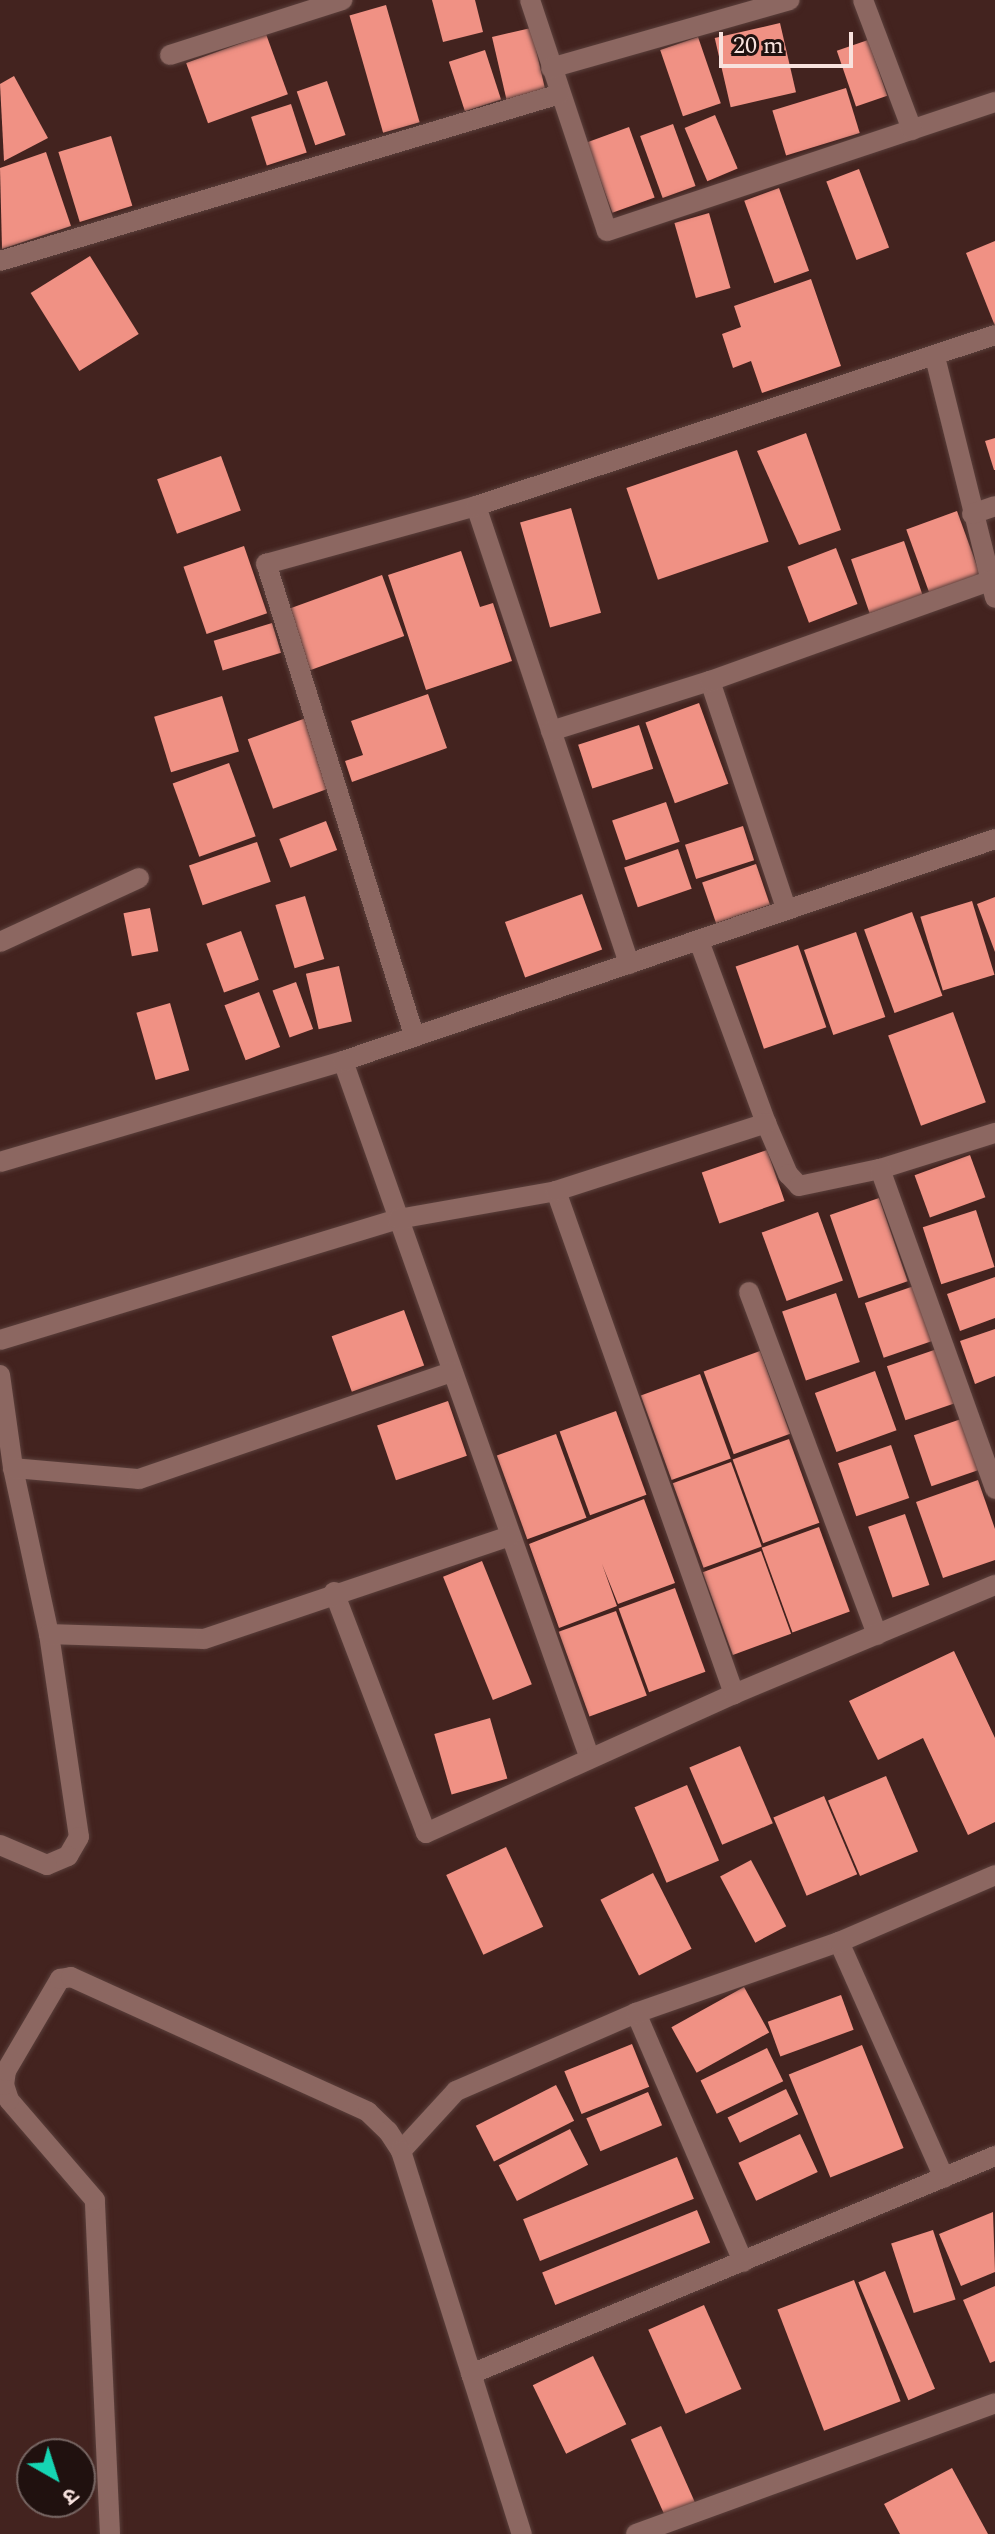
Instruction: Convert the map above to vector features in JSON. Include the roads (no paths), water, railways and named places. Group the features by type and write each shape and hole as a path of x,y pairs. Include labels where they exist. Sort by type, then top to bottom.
{"street":[{"path":"170,55 342,0"},
{"path":"530,0 607,231 995,102"},
{"path":"551,68 789,0"},
{"path":"863,0 912,130"},
{"path":"0,261 560,94"},
{"path":"414,1035 266,564 476,506 995,335"},
{"path":"551,731 992,590 935,357"},
{"path":"476,506 629,964"},
{"path":"972,514 995,506"},
{"path":"710,681 786,908"},
{"path":"0,1162 343,1061 995,839"},
{"path":"0,942 139,878"},
{"path":"699,941 766,1123 788,1174 799,1186 880,1169 995,1133"},
{"path":"343,1061 590,1759"},
{"path":"0,1340 398,1219 556,1191 766,1123"},
{"path":"880,1169 995,1489"},
{"path":"556,1191 734,1694"},
{"path":"749,1292 877,1635"},
{"path":"13,1468 139,1479 452,1372"},
{"path":"0,1375 13,1468 49,1634 79,1837 68,1856 47,1865 0,1845"},
{"path":"49,1634 204,1639 334,1592 510,1536"},
{"path":"334,1592 426,1833 734,1694 995,1585"},
{"path":"401,2151 456,2091 636,2013 839,1942 995,1875"},
{"path":"839,1942 944,2178"},
{"path":"110,2534 95,2200 9,2100 2,2085 9,2048 60,1979 71,1977 368,2112 401,2151 522,2534"},
{"path":"636,2013 743,2262"},
{"path":"471,2374 995,2156"},
{"path":"636,2534 995,2403"}]}
